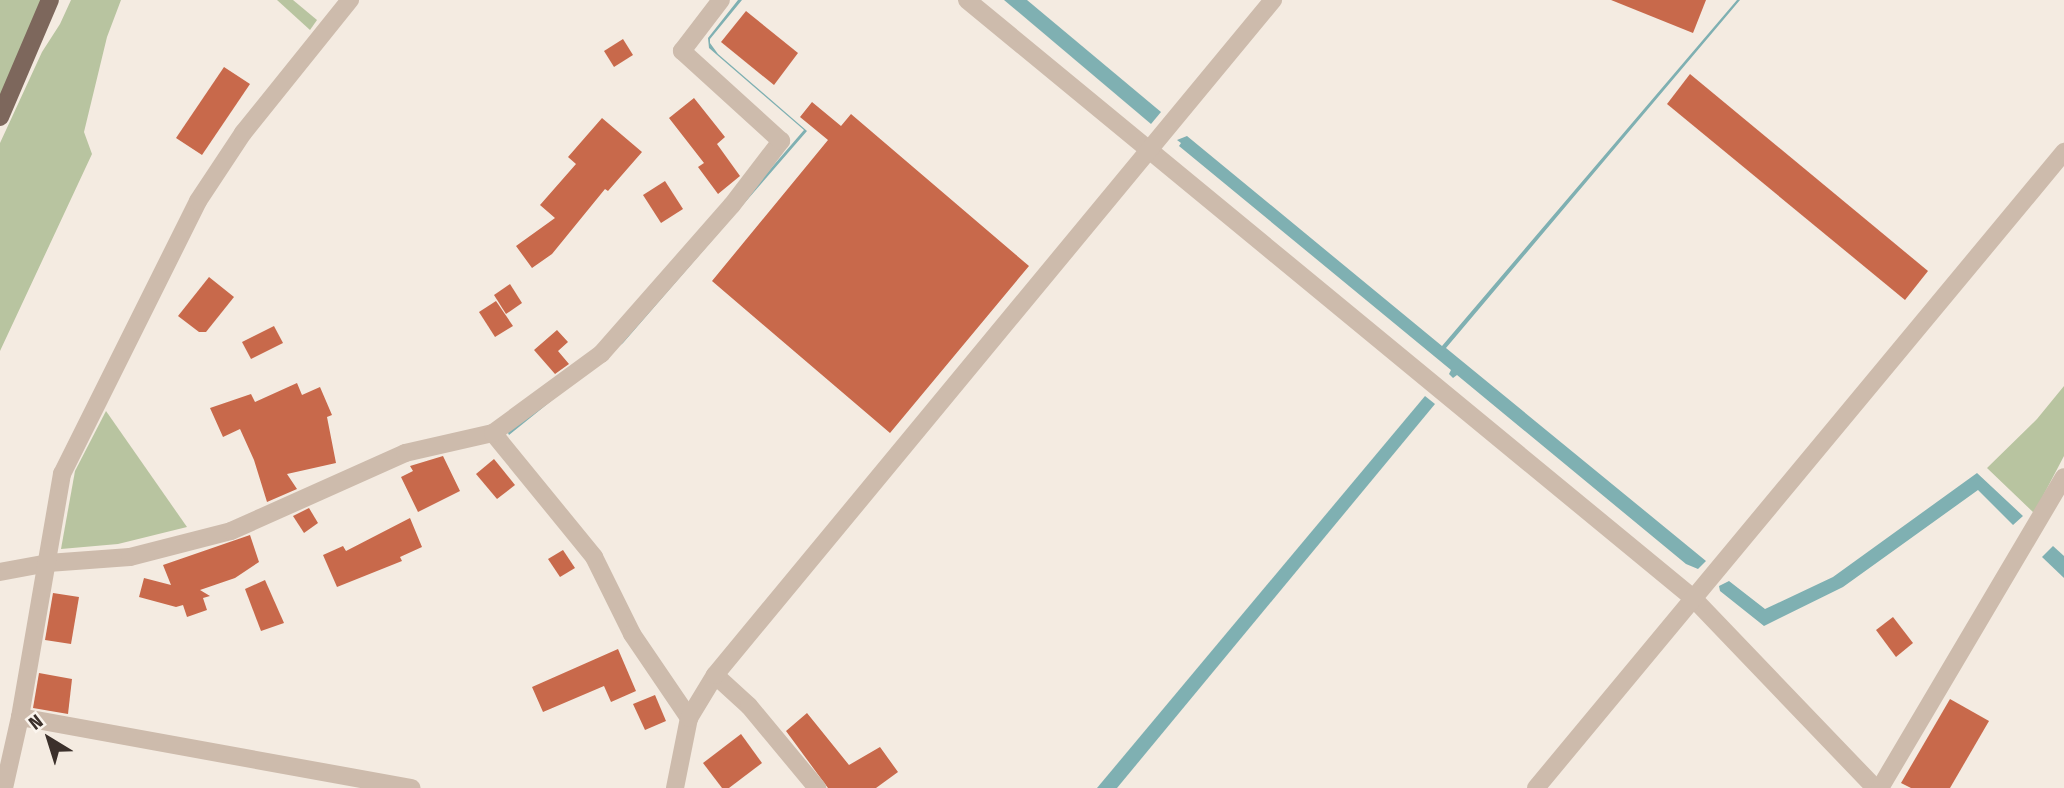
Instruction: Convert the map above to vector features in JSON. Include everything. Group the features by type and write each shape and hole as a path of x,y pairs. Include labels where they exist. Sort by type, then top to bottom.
{"main road":[{"path":"0,117 50,0"}],"street":[{"path":"4,788 20,717 62,474 198,201 243,133 350,0"},
{"path":"0,572 48,563 130,557 231,531 405,453 493,433 601,354 732,205 781,141 682,51 722,0"},
{"path":"967,0 1148,152 1693,598 1875,788"},
{"path":"675,788 689,718 715,675 1273,0"},
{"path":"1536,788 2064,152"},
{"path":"493,433 594,557 632,634 689,718"},
{"path":"1880,788 2064,477"},
{"path":"715,675 758,715 817,788"},
{"path":"20,717 412,788"}],"green space":[{"path":"0,0 41,0 0,97"},
{"path":"71,0 121,0 107,37 84,132 92,154 0,351 0,143 42,52"},
{"path":"277,0 293,0 317,20 310,30"},
{"path":"2064,386 2064,456 2034,513 1987,468 2037,419"},
{"path":"106,411 187,527 118,544 61,549 75,471"}],"water":[{"path":"738,0 742,0 710,39 710,43 718,54 807,131 623,343 509,435 507,431 622,341 804,130 709,48 708,38"},
{"path":"1004,0 1027,0 1161,112 1151,124"},
{"path":"1737,0 1740,0 1446,348 1706,561 1698,569 1686,564 1457,375 1453,378 1449,374 1451,370 1179,146 1181,143 1177,140 1187,136 1442,346"},
{"path":"1425,396 1435,404 1117,788 1097,788"},
{"path":"1977,473 2023,516 2013,525 1978,490 1843,587 1764,626 1720,591 1719,586 1729,581 1765,609 1833,577"},
{"path":"2053,546 2064,556 2064,578 2042,557"}],"building":[{"path":"1611,0 1706,0 1693,33"},
{"path":"746,11 798,53 774,85 721,42"},
{"path":"623,39 633,55 614,67 604,51"},
{"path":"224,67 250,84 202,155 176,138"},
{"path":"1690,74 1928,271 1905,300 1667,104"},
{"path":"694,98 725,137 717,144 740,176 718,194 698,167 704,163 669,118"},
{"path":"812,102 841,126 851,114 1029,266 890,433 712,281 828,140 800,117"},
{"path":"602,118 642,152 608,191 605,189 552,254 532,268 516,246 555,218 540,205 576,164 568,157"},
{"path":"665,181 683,209 661,223 643,195"},
{"path":"209,277 234,297 206,332 199,332 178,316"},
{"path":"510,284 522,303 506,314 494,295"},
{"path":"496,301 513,326 495,337 479,312"},
{"path":"274,326 283,343 251,359 242,342"},
{"path":"557,330 568,342 558,351 569,364 555,374 534,350"},
{"path":"297,383 302,395 320,387 332,415 327,417 336,463 287,474 297,489 267,502 254,460 240,429 223,437 210,408 251,394 255,402"},
{"path":"443,456 460,491 418,512 401,477 413,471 410,466"},
{"path":"494,459 515,485 497,499 476,474"},
{"path":"309,508 318,523 304,533 293,516"},
{"path":"410,518 422,547 400,557 402,561 337,587 323,555 343,546 346,551"},
{"path":"250,535 259,562 235,578 200,590 210,596 203,598 207,610 187,617 183,605 176,607 139,597 144,578 171,585 163,565"},
{"path":"563,550 575,568 560,577 548,559"},
{"path":"265,580 284,623 261,631 245,589"},
{"path":"53,593 79,597 71,644 45,640"},
{"path":"1893,617 1913,643 1896,657 1876,630"},
{"path":"618,649 636,691 611,702 604,686 543,712 532,687"},
{"path":"39,673 72,679 68,714 33,708"},
{"path":"655,695 666,721 645,730 633,704"},
{"path":"1950,699 1989,721 1950,788 1911,788 1901,783"},
{"path":"807,713 849,765 880,747 898,772 876,788 828,788 786,731"},
{"path":"741,734 762,763 729,788 722,788 703,763"}]}
